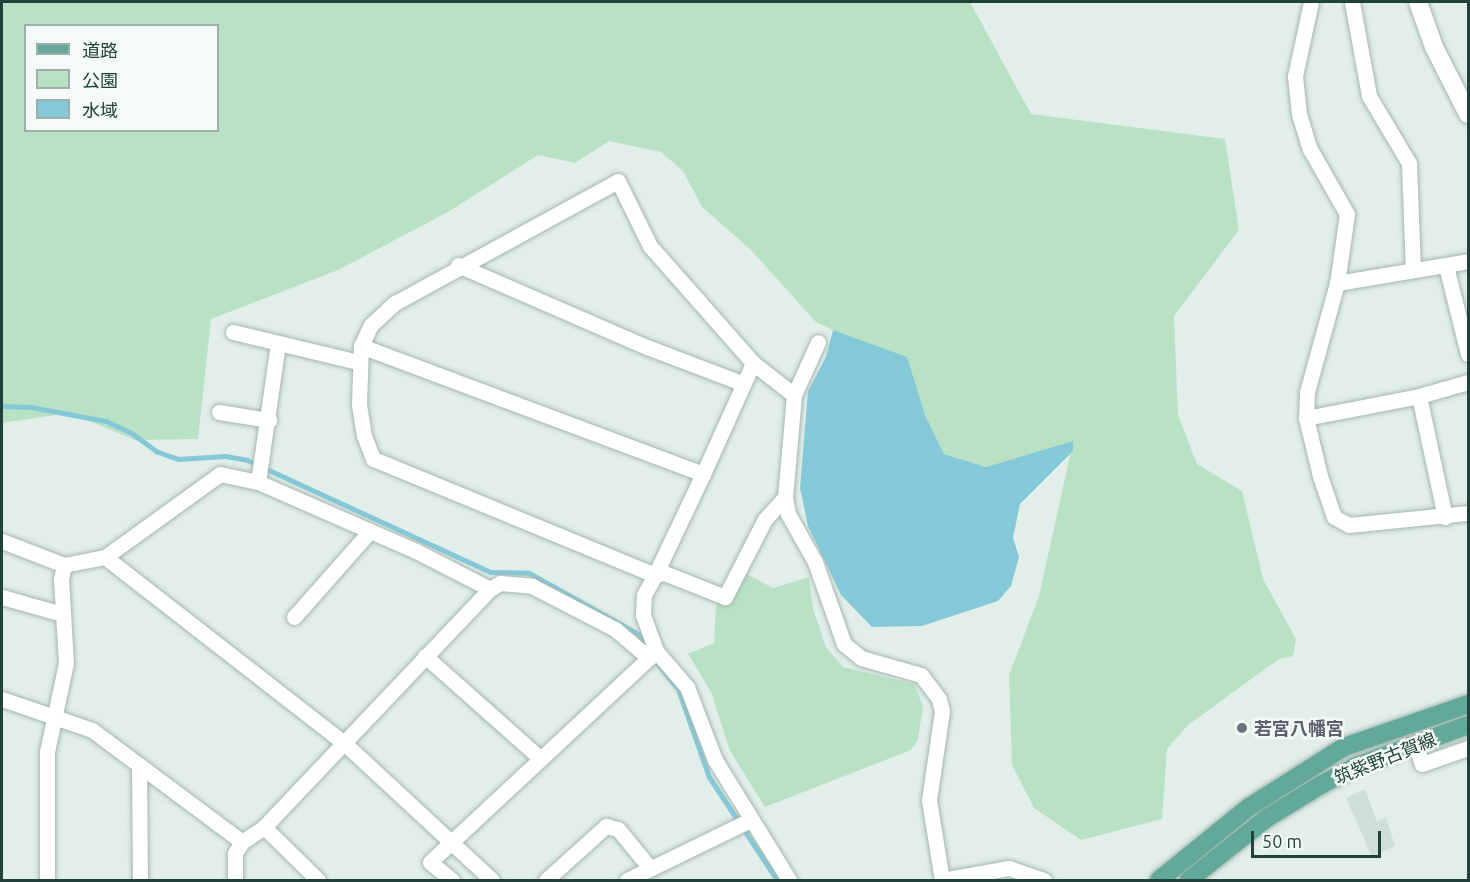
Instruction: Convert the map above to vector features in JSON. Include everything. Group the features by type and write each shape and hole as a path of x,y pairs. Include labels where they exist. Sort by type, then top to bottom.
{"main road":[{"name":"筑紫野古賀線","path":"1159,880 1249,807 1344,747 1468,704"},
{"name":"筑紫野古賀線","path":"1189,880 1267,818 1319,786 1354,767 1468,725"}],"street":[{"path":"1311,2 1295,76 1299,114 1310,149 1347,214 1337,283 1307,392 1306,418 1334,517 1348,525 1468,513"},
{"path":"1352,2 1369,96 1409,163 1413,270"},
{"path":"1418,2 1434,47 1468,114"},
{"path":"785,497 765,519 725,597 664,573 655,574 373,459 364,436 359,405 360,354 371,325 394,303 458,265 618,181 650,246 753,363 794,395"},
{"path":"1337,283 1468,261"},
{"path":"458,265 647,347 742,383"},
{"path":"1446,266 1468,354"},
{"path":"233,332 278,343 360,354 703,474"},
{"path":"818,342 794,395 785,497 788,514 815,562 844,644 861,658 921,675 939,699 942,711 929,800 942,880 1009,868 1044,880"},
{"path":"258,482 269,420 278,343"},
{"path":"652,655 643,615 644,595 703,474 742,383 753,363"},
{"path":"1306,418 1419,396 1468,382"},
{"path":"1419,396 1445,517"},
{"path":"219,412 269,420"},
{"path":"2,541 64,565 105,557 220,474 258,482 370,531 490,589"},
{"path":"294,617 370,531"},
{"path":"105,557 343,742 492,880"},
{"path":"47,880 47,752 66,663 62,614 64,565"},
{"path":"235,880 235,853 242,842 264,827 425,656 490,589 500,583 532,586 615,629 652,655 687,687 715,760 789,880"},
{"path":"2,597 62,614"},
{"path":"452,880 430,862 449,841 652,655"},
{"path":"425,656 540,758"},
{"path":"2,699 92,730 242,842"},
{"path":"1415,743 1422,764 1468,748"},
{"path":"139,765 140,880"},
{"path":"627,880 750,820"},
{"path":"546,880 606,826 618,829 650,868"},
{"path":"264,827 318,880"}],"shaded area":[{"path":"1365,789 1377,822 1386,817 1395,846 1372,857 1346,798"}],"green space":[{"path":"2,2 970,2 1031,114 1225,139 1239,230 1174,316 1178,415 1197,464 1242,491 1263,579 1296,639 1293,656 1279,659 1188,725 1167,749 1162,819 1081,840 1034,808 1012,765 1009,675 1039,596 1073,442 986,467 944,454 925,415 833,330 816,322 751,250 702,207 683,171 661,152 609,141 575,163 538,155 448,212 338,270 211,319 198,439 135,440 70,413 2,423"},
{"path":"739,570 773,588 809,577 813,609 826,647 843,667 914,684 923,706 918,740 911,750 765,807 730,751 711,692 688,654 714,643 716,605"}],"water":[{"path":"833,330 907,357 925,415 944,454 986,467 1073,441 1073,451 1020,504 1013,538 1019,557 1011,586 998,601 922,626 872,627 841,595 808,526 800,488 808,391 826,357"}],"waterway":[{"path":"2,406 31,407 106,421 130,432 158,452 178,459 225,456 247,460 490,572 529,573 638,634 648,650"},
{"path":"653,658 678,689 709,777 777,880"}],"place":[{"name":"若宮八幡宮","path":"1242,728"}]}
